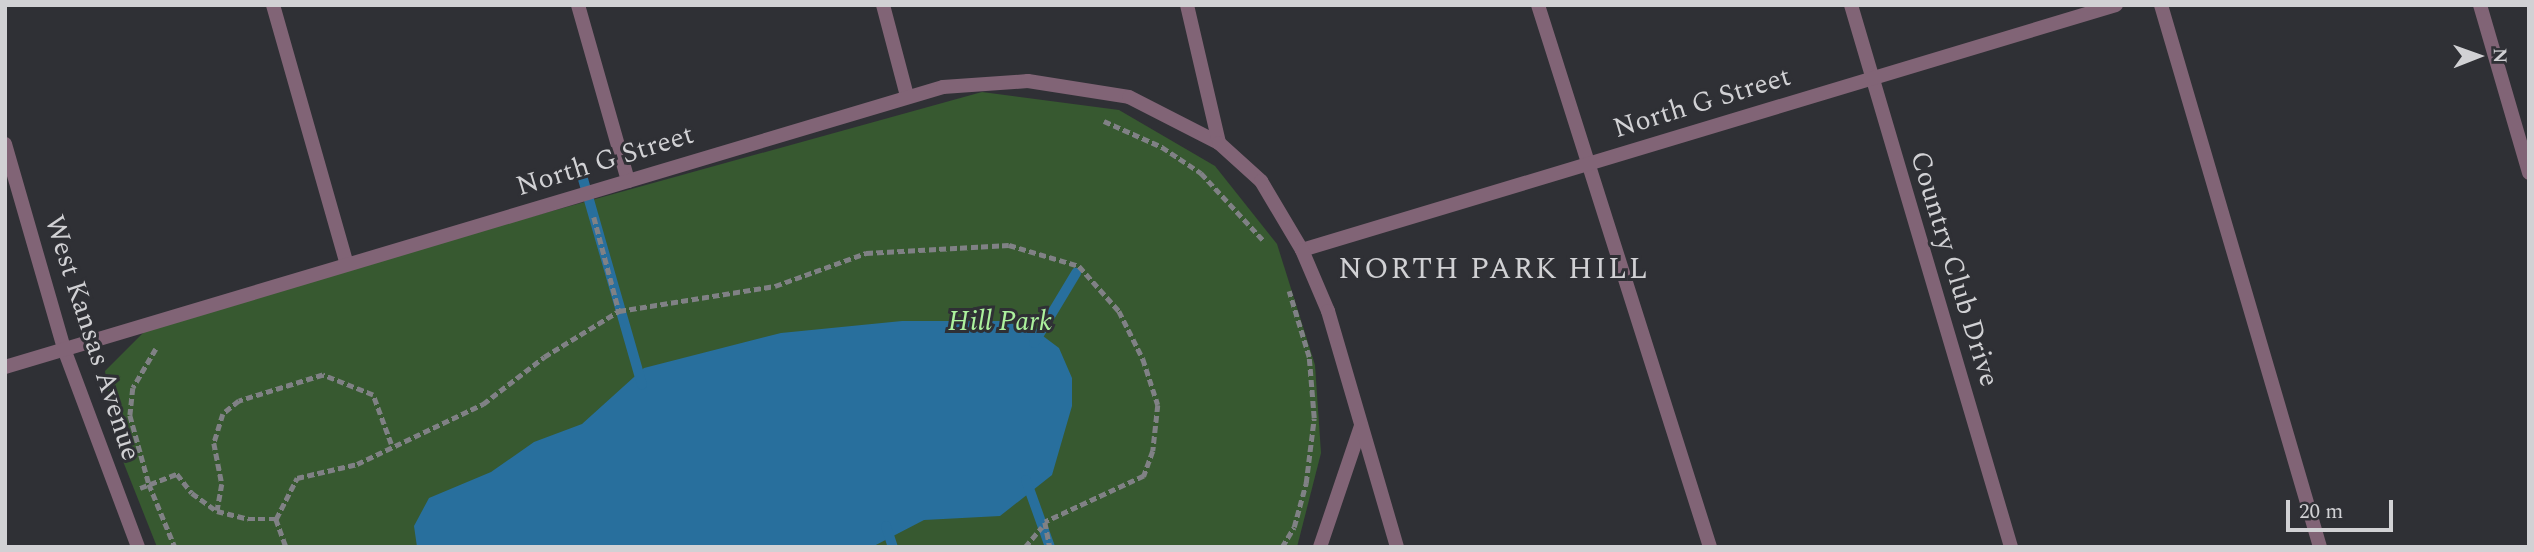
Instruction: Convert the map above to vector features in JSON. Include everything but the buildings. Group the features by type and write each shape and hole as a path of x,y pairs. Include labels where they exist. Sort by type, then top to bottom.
{"street":[{"path":"273,5 347,264"},
{"path":"578,5 628,181"},
{"path":"883,5 907,96"},
{"path":"1187,5 1219,143"},
{"path":"1538,5 1710,547"},
{"name":"Country Club Drive","path":"1851,5 2011,547"},
{"name":"North G Street","path":"1302,250 2116,5"},
{"path":"2161,5 2320,547"},
{"path":"2480,5 2529,173"},
{"name":"North G Street","path":"5,367 907,96 975,82 1061,84 1129,97 1219,143 1261,181 1302,250 1328,311 1397,547"},
{"name":"West Kansas Avenue","path":"5,144 64,349 138,547"},
{"path":"1320,547 1361,426"}],"path":[{"path":"1097,120 1154,143 1201,173 1251,223 1271,252"},
{"path":"587,192 620,311"},
{"path":"588,212 600,208"},
{"path":"285,547 276,519 297,478 357,464 391,444 483,404 544,357 620,311 775,286 866,253 1009,245 1079,266 1119,311 1143,359 1158,405 1153,451 1144,476 1043,526 1026,547"},
{"path":"1282,547 1294,527 1306,483 1314,418 1309,357 1287,286"},
{"path":"163,341 144,364 130,400 135,443 175,547"},
{"path":"217,510 222,484 214,443 223,414 239,401 323,375 373,396 391,444"},
{"path":"119,495 177,474 192,493 217,510 248,519 276,519"},
{"path":"1043,526 1050,547"}],"green space":[{"name":"Hill Park","path":"982,92 1119,110 1215,166 1277,244 1315,365 1321,453 1297,547 157,547 115,441 105,371 155,321"}],"water":[{"path":"902,321 1004,321 1039,333 1059,348 1072,378 1072,406 1052,475 1000,516 924,520 872,547 417,547 414,526 429,498 491,472 534,442 582,424 644,368 781,333"}],"waterway":[{"path":"583,179 642,385"},
{"path":"1034,343 1076,273"},
{"path":"1026,480 1050,547"},
{"path":"886,526 893,547"}],"district":[{"name":"NORTH PARK HILL","path":"1494,269"}]}
